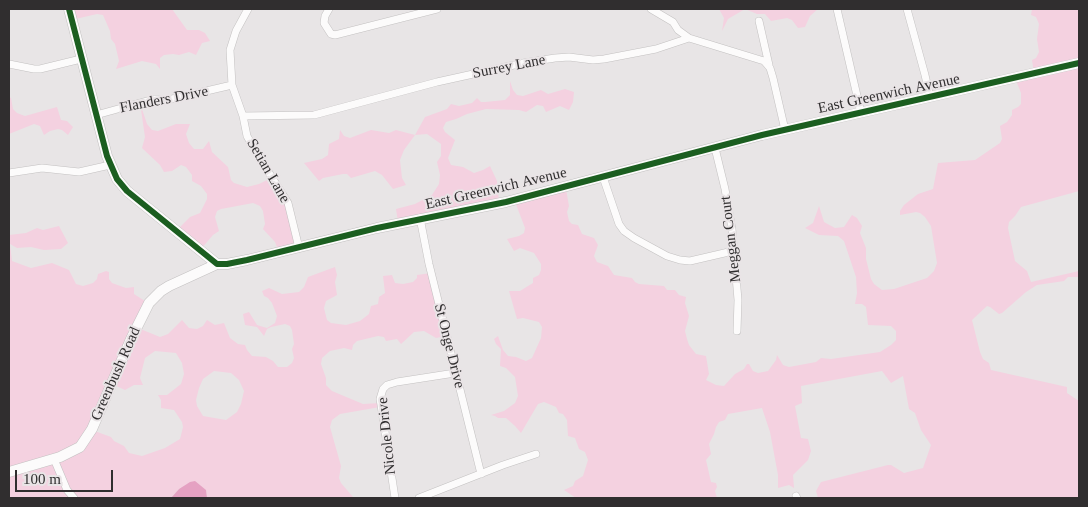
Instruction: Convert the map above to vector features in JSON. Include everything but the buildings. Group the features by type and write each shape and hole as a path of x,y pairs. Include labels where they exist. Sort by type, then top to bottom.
{"street":[{"path":"69,9 110,165 118,179 127,191 217,264"},
{"name":"Setian Lane","path":"248,9 236,31 230,50 232,86 243,116 247,136 288,204 299,248"},
{"path":"329,9 324,22 331,34 335,34 437,9"},
{"path":"651,9 673,22 678,30 689,38 758,58 764,61 770,68"},
{"path":"838,9 861,113"},
{"path":"907,9 930,97"},
{"path":"759,21 785,130"},
{"name":"Surrey Lane","path":"243,116 314,115 437,82 523,63 569,57 604,60 656,49 689,38"},
{"path":"9,64 40,69 81,59"},
{"name":"East Greenwich Avenue","path":"217,264 234,263 420,218 506,202 785,130 1079,63"},
{"name":"Flanders Drive","path":"96,115 154,99 172,100 232,86"},
{"name":"Meggan Court","path":"715,148 729,210 738,300 737,331"},
{"path":"9,173 42,168 79,172 110,165"},
{"path":"604,177 619,224 624,231 634,238 667,256 680,260 690,261 732,251"},
{"name":"St Onge Drive","path":"420,218 429,264 481,474"},
{"name":"Greenbush Road","path":"9,472 73,452 85,441 141,317 155,296 169,286 217,264"},
{"name":"Nicole Drive","path":"395,498 380,399 383,389 387,385 397,382 455,373"},
{"path":"419,498 536,454"},
{"path":"54,459 67,490 74,498"}],"shaded area":[{"path":"69,9 172,9 187,30 199,30 205,33 210,41 202,43 196,55 189,52 179,55 164,55 160,58 160,69 156,64 142,61 116,69 119,61 115,44 111,39 110,31 103,15 97,14 71,20"},
{"path":"719,9 745,9 728,19 722,31 724,18"},
{"path":"745,9 818,9 810,16 805,27 798,28 792,20 787,18 771,21 765,14 757,14"},
{"path":"1032,9 1079,9 1079,191 1021,207 1009,222 1008,228 1015,261 1027,271 1031,282 1079,271 1079,276 1068,277 1064,281 1037,285 1002,313 999,314 987,306 972,320 980,352 983,359 989,363 991,370 1067,387 1067,393 1079,401 1079,498 818,498 816,491 821,482 888,465 904,473 923,468 931,445 921,430 915,413 909,409 903,376 891,383 882,371 801,386 802,403 795,406 801,438 808,439 811,451 808,460 793,475 794,488 789,485 778,488 778,475 770,432 762,408 728,414 725,420 719,422 716,427 709,444 711,454 706,460 711,482 716,483 715,491 717,498 576,498 564,490 573,486 575,481 583,476 588,460 585,452 579,449 575,438 568,436 567,420 563,414 559,413 556,407 544,402 538,404 521,433 506,418 498,418 491,415 504,411 515,403 518,396 515,377 506,368 500,366 501,349 494,339 498,336 503,350 508,356 526,361 532,358 541,338 542,327 539,322 523,318 517,319 509,291 520,291 533,283 533,278 539,275 541,270 541,264 534,253 520,248 514,251 507,239 524,233 525,228 514,199 566,189 569,221 572,224 578,225 582,234 594,238 598,245 594,256 597,262 608,266 614,275 632,278 639,284 664,286 667,290 675,290 679,295 686,297 685,303 689,316 685,331 689,345 696,354 706,356 709,374 706,380 716,385 724,386 735,374 744,369 747,364 749,364 753,371 758,373 768,371 776,360 777,355 783,365 789,367 816,362 821,358 831,359 880,352 891,345 896,340 896,331 891,326 868,325 866,307 862,304 855,304 857,293 856,277 844,241 838,236 819,235 805,228 813,223 819,206 824,222 835,228 844,227 852,215 857,218 862,226 860,233 866,248 866,259 874,284 882,290 894,289 927,278 934,271 937,263 931,226 920,213 900,215 900,211 904,205 918,194 933,189 938,163 975,160 1000,143 1002,139 1000,126 1007,122 1012,115 1012,110 1021,104 1021,93 1015,78 1034,73 1032,60 1036,58 1039,52 1037,39 1039,24 1036,17 1031,15"},
{"path":"510,81 517,95 523,96 541,90 548,94 565,89 574,92 573,102 569,110 560,106 546,112 543,106 537,105 526,112 486,109 446,122 443,128 445,132 455,140 448,158 451,165 463,167 474,173 490,166 497,181 499,202 398,222 396,209 415,204 432,195 439,184 440,175 437,162 441,156 441,144 427,134 415,135 425,117 447,109 451,104 459,106 472,103 477,98 481,102 505,100 510,95"},
{"path":"9,97 11,98 13,109 25,116 57,107 61,120 67,121 73,127 68,135 58,129 44,135 40,126 34,124 9,134"},
{"path":"140,103 147,124 152,130 158,131 176,124 190,124 186,134 189,143 194,149 203,149 209,141 212,152 228,167 231,180 234,183 247,187 271,178 287,202 299,245 279,252 275,242 263,229 265,224 263,211 260,206 253,203 217,211 215,217 219,231 201,249 176,231 190,217 200,213 207,199 207,194 201,186 192,181 192,175 186,167 181,165 172,171 164,172 160,165 142,148 145,137"},
{"path":"340,130 344,136 350,138 371,130 389,133 396,130 415,135 404,150 400,160 402,178 406,185 393,189 382,175 375,171 351,178 347,174 343,174 323,178 319,181 304,163 322,159 328,155 329,144 339,139"},
{"path":"59,226 68,243 61,249 44,250 31,247 17,248 10,244 12,261 31,268 52,263 69,270 76,284 83,286 93,283 97,279 98,274 106,271 109,272 109,279 112,283 126,288 134,287 134,294 148,303 138,328 160,337 168,334 182,320 189,328 197,329 203,326 207,320 215,325 224,323 230,338 238,344 245,345 252,356 266,357 278,367 287,367 294,358 292,349 294,344 290,326 285,324 271,327 267,329 264,336 257,327 245,325 243,314 249,312 257,325 267,328 275,323 277,316 272,303 264,296 262,291 269,288 282,294 299,292 304,287 308,277 335,267 337,295 326,301 324,308 327,320 331,323 346,325 360,321 369,314 371,306 378,304 379,297 385,293 383,276 392,275 395,283 403,284 413,282 417,275 431,273 446,336 436,338 424,331 414,332 401,344 397,339 386,341 384,337 378,336 357,341 353,345 352,350 344,348 330,351 322,358 321,364 326,378 326,385 332,391 363,404 380,403 380,407 340,414 332,420 330,427 341,466 339,478 352,498 207,498 206,490 189,483 179,489 171,498 9,498 9,235 26,233 37,228 43,230","holes":["155,351 176,353 182,363 184,374 181,384 167,395 158,395 161,400 161,408 174,410 183,427 180,439 165,448 142,456 129,453 124,446 114,441 111,437 92,430 112,384 125,390 134,385 143,385 140,378 145,358","214,371 231,373 239,380 244,391 237,412 226,420 203,416 197,406 196,400 203,379"]},
{"path":"195,481 206,490 207,498 171,498 179,489"}],"cycle path":[{"path":"69,9 107,156 117,179 127,191 217,264 247,260 377,228 506,202 762,135 1079,63"}]}
